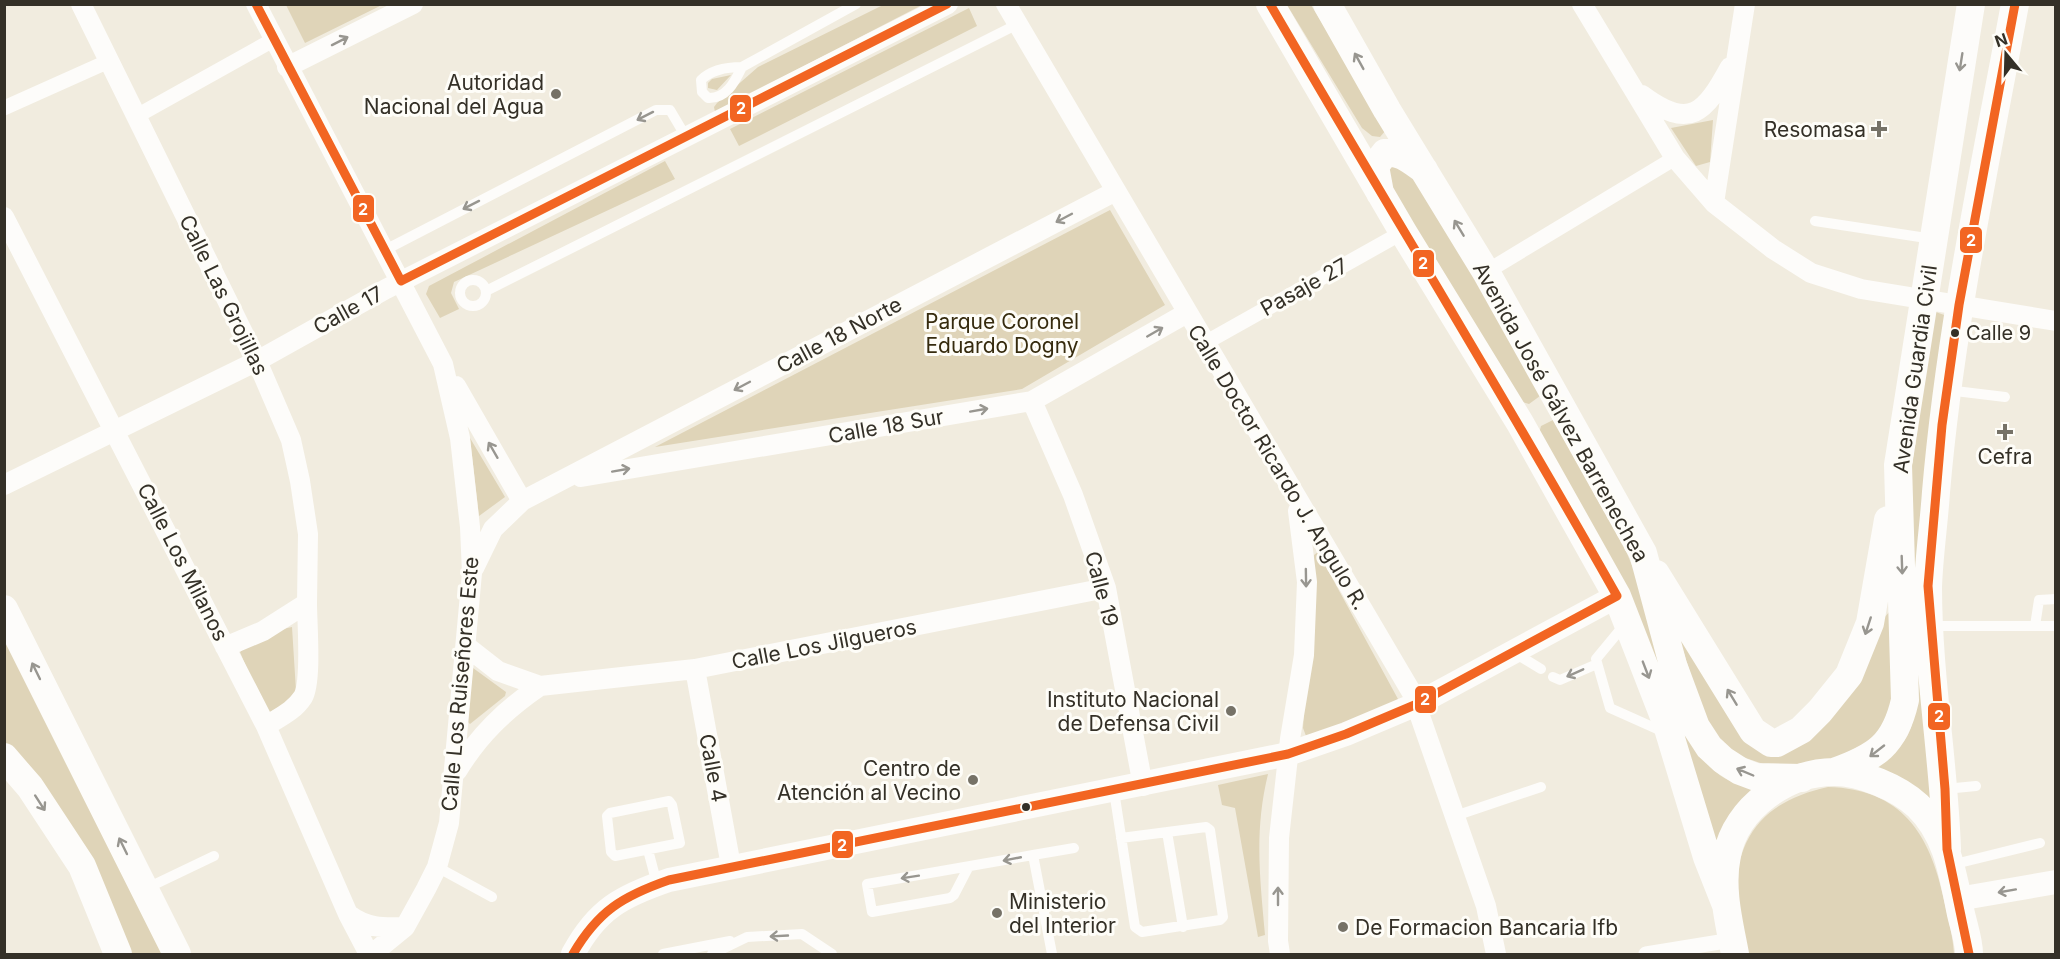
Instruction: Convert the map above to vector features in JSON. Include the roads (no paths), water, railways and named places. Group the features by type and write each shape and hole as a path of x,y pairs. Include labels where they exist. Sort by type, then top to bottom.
{"main road":[{"name":"Avenida José Gálvez Barrenechea","path":"1270,4 1402,232 1520,423 1622,609 1671,735 1714,876 1726,905"},
{"name":"Avenida Guardia Civil","path":"1834,772 1861,762 1885,745 1900,724 1905,700 1898,465 1971,4"},
{"name":"Avenida Guardia Civil","path":"1948,857 1945,789 1928,586 1947,390 1959,305 2015,4"},
{"name":"Avenida José Gálvez Barrenechea","path":"1337,8 1387,110 1486,272 1643,553 1673,665 1696,727 1709,747 1722,760 1756,777 1802,778"},
{"path":"1342,129 1366,142 1380,141 1389,130 1387,110"},
{"path":"1380,193 1375,166 1385,153 1394,152 1404,156 1425,172"},
{"path":"1520,423 1558,401"},
{"path":"1643,553 1753,731 1777,743 1801,730 1820,711 1849,675 1870,623 1898,465"},
{"path":"4,609 177,954"},
{"path":"4,757 30,787 82,866 118,954"},
{"path":"1730,950 1726,905 1727,855 1734,832 1760,800 1802,778 1834,772 1862,778 1894,790 1917,805 1931,822 1948,857 1969,953"}],"street":[{"name":"Calle Las Grojillas","path":"81,4 257,361 291,440 308,534 308,666 304,695 292,710 266,726"},
{"name":"Calle Los Ruiseñores Este","path":"256,4 443,364 454,402 470,527 472,573 449,823 437,867 405,927 370,954"},
{"path":"287,67 413,4"},
{"name":"Calle 17","path":"4,485 257,361 401,281 948,4"},
{"name":"Calle Doctor Ricardo J. Angulo R.","path":"1006,4 1417,704 1486,906 1496,954"},
{"path":"1582,4 1675,158 1714,203 1773,249 1811,273 1861,289 2055,321"},
{"path":"1714,203 1745,4"},
{"path":"135,117 273,40"},
{"path":"1634,90 1661,110 1682,114 1701,110 1714,97 1737,54"},
{"path":"4,108 110,61"},
{"path":"1486,272 1675,158"},
{"name":"Calle 18 Norte","path":"472,573 482,548 494,529 522,501 1116,191"},
{"name":"Calle Los Milanos","path":"4,217 116,429 266,726 348,914 370,954"},
{"name":"Pasaje 27","path":"1205,343 1402,232"},
{"name":"Calle 18 Sur","path":"563,480 1032,401 1187,313"},
{"path":"443,364 522,501"},
{"name":"Calle 19","path":"1032,401 1073,495 1106,588 1143,786"},
{"path":"1280,954 1278,838 1288,754 1304,655 1306,582 1297,499"},
{"name":"Calle Los Jilgueros","path":"466,646 498,671 540,686 695,669 1106,588"},
{"path":"225,646 263,631 307,603"},
{"path":"573,954 586,930 608,908 631,893 731,866 1143,786 1288,754 1346,734 1417,704 1513,652 1622,609"},
{"name":"Calle 4","path":"695,669 731,866"},
{"name":"Calle Los Jilgueros","path":"455,773 476,740 510,706 540,686"},
{"path":"1958,899 2055,882"},
{"path":"348,914 358,921 378,928 405,927"},
{"path":"1646,954 1730,950"}],"lane":[{"path":"742,67 856,4"},
{"path":"486,291 1018,24"},
{"path":"385,250 656,110 670,110 686,137"},
{"path":"1815,221 1933,239"},
{"path":"1947,390 2005,398"},
{"path":"2034,626 2039,600 2055,599"},
{"path":"1622,609 1597,657 1597,664 1612,711 1671,735"},
{"path":"1930,626 2055,626"},
{"path":"1513,652 1541,669"},
{"path":"1553,677 1560,680 1597,664"},
{"path":"1945,789 1976,786"},
{"path":"1455,816 1541,787"},
{"path":"1114,791 1121,838 1136,927 1142,932 1183,927 1220,920 1223,917 1210,830 1206,827 1121,838"},
{"path":"669,801 672,805 680,843 648,850 613,855 607,816 614,811 669,801"},
{"path":"1167,832 1183,927"},
{"path":"1948,857 2040,843"},
{"path":"968,868 954,895 950,898 872,912 867,884 1074,848"},
{"path":"648,850 657,885"},
{"path":"1033,855 1052,954"},
{"path":"144,890 214,856"},
{"path":"437,867 492,897"},
{"path":"663,954 747,937 802,934 832,954"},
{"path":"712,954 747,937"}],"place":[{"name":"Autoridad Nacional del Agua","path":"556,94"},
{"name":"Resomasa","path":"1879,129"},
{"name":"Calle 9","path":"1955,333"},
{"name":"Cefra","path":"2005,432"},
{"name":"Instituto Nacional de Defensa Civil","path":"1231,711"},
{"name":"Centro de Atención al Vecino","path":"973,780"},
{"name":"Ministerio del Interior","path":"997,913"},
{"name":"De Formacion Bancaria Ifb","path":"1343,927"}],"park label":[{"name":"Parque Coronel Eduardo Dogny","path":"1002,333"}]}
